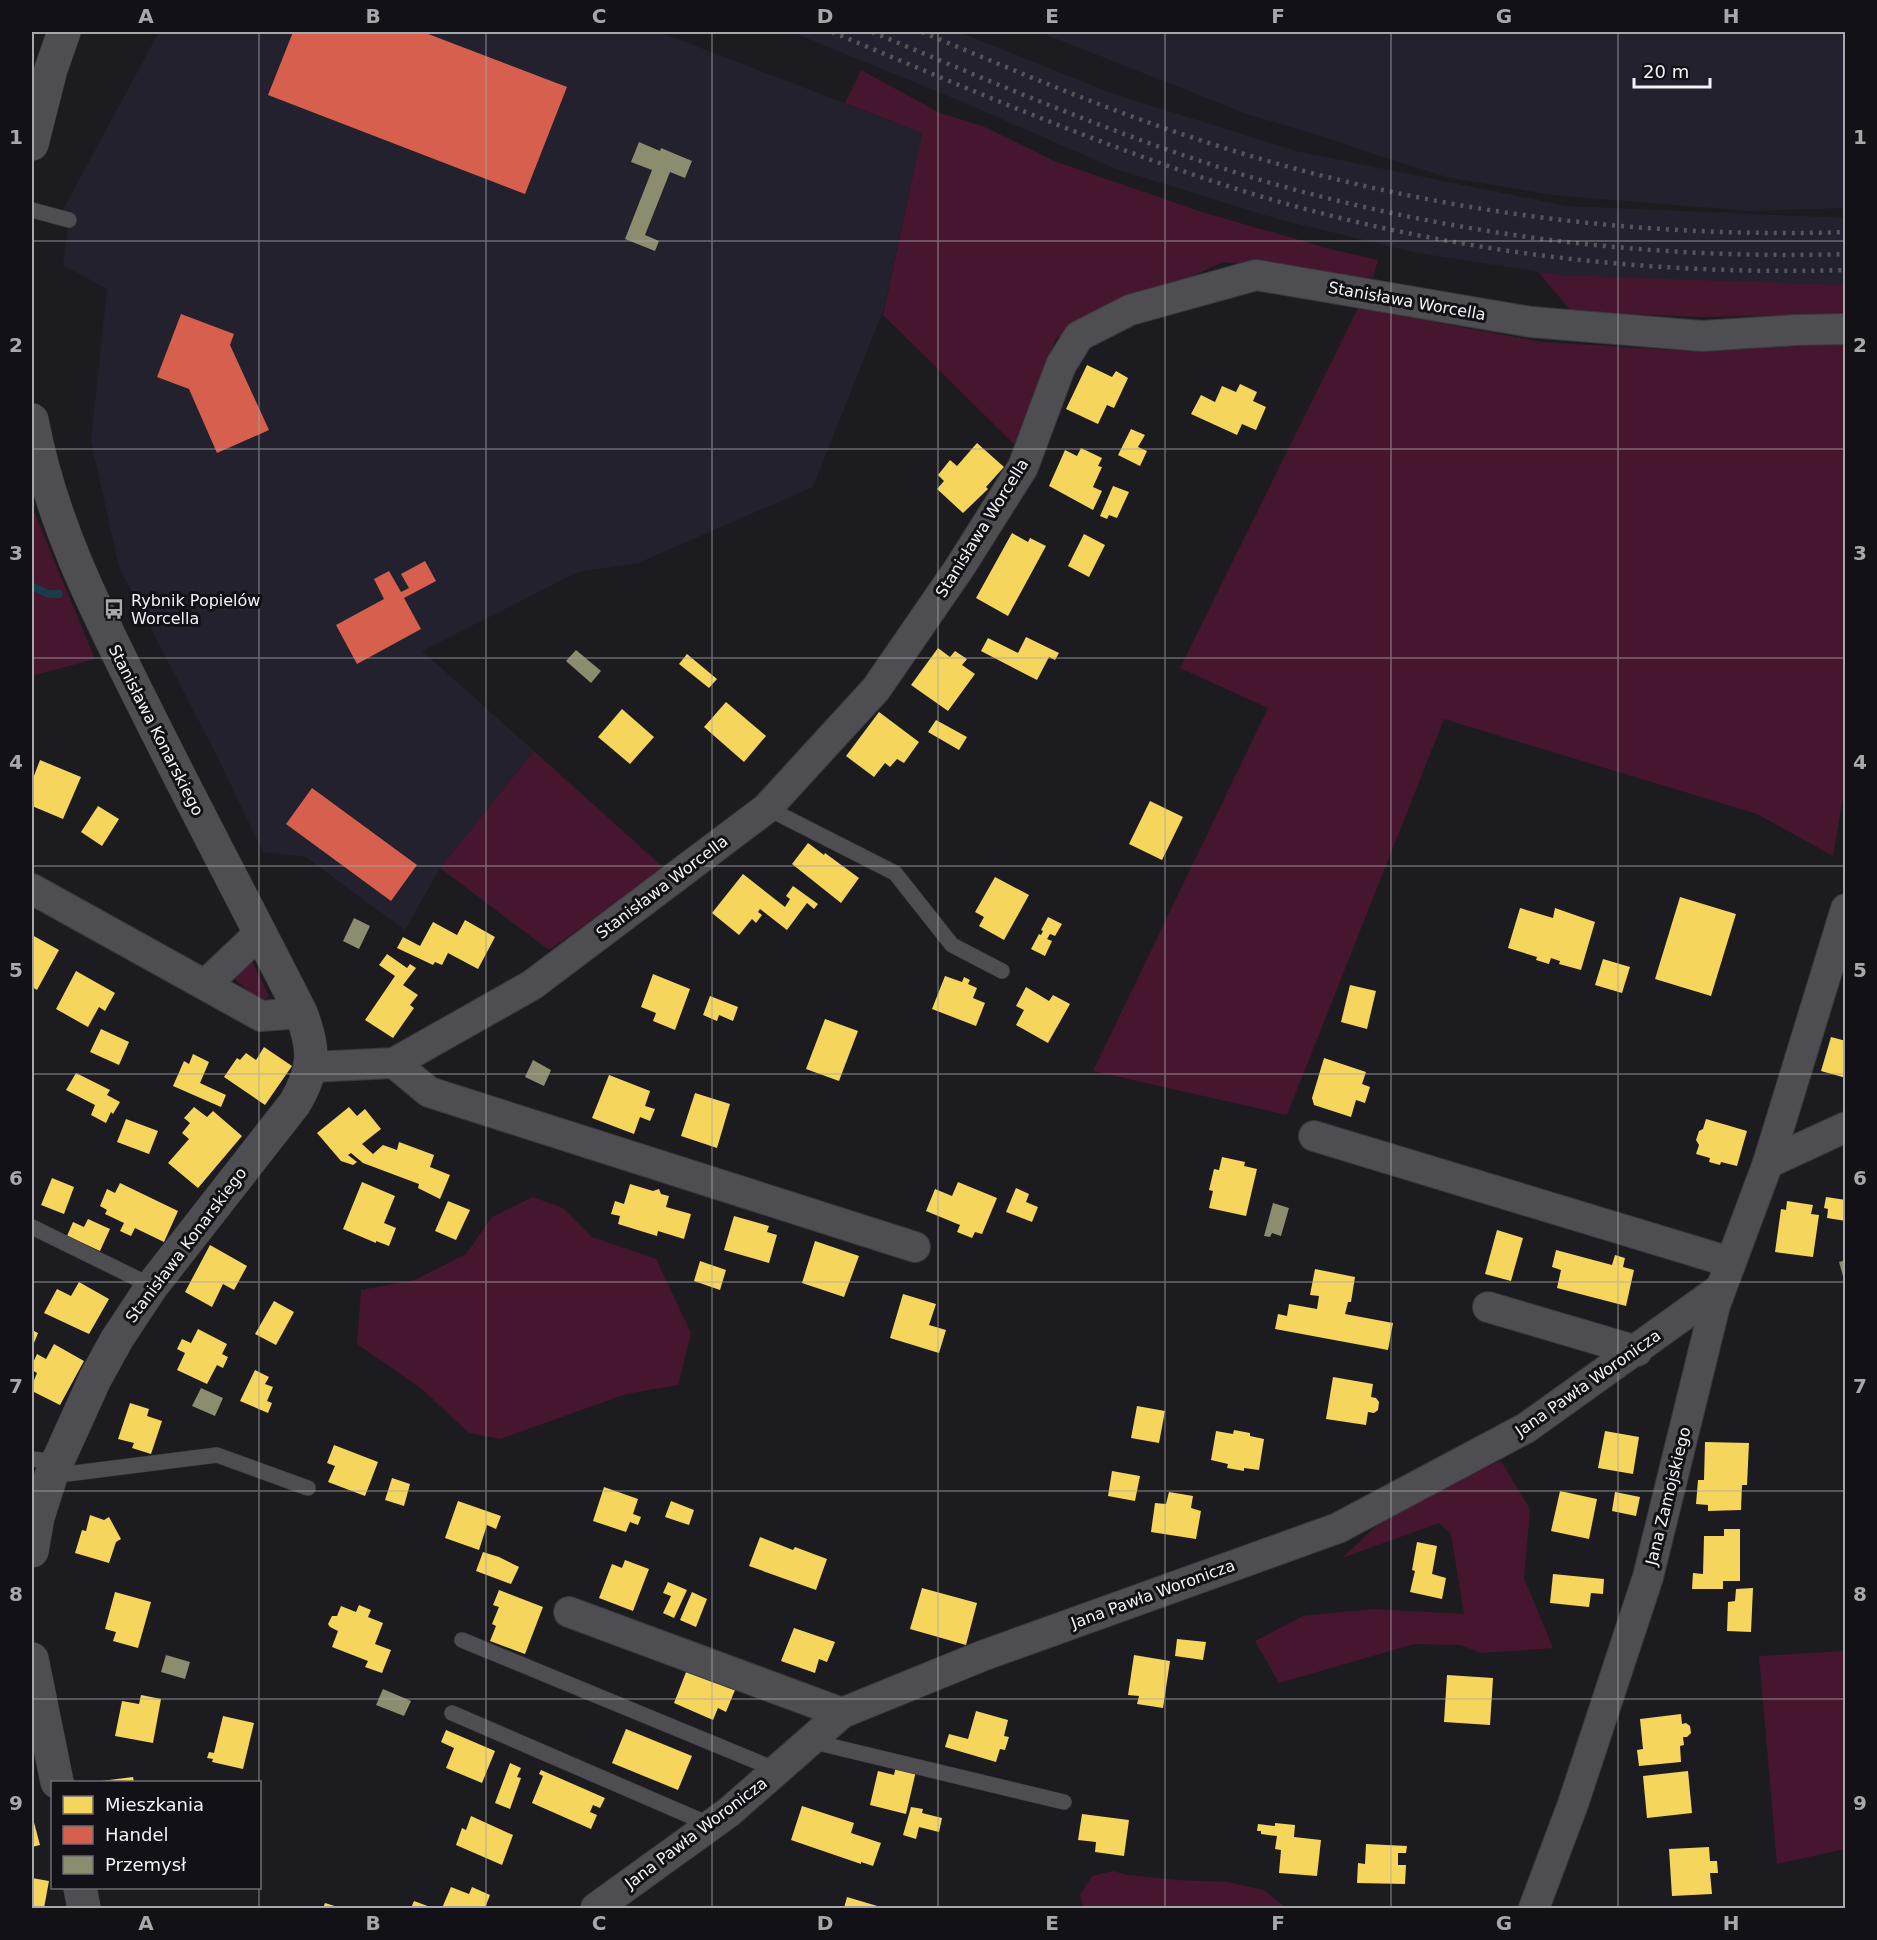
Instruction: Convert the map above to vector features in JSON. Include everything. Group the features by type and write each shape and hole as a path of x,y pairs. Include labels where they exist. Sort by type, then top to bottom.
{"street":[{"path":"32,144 51,69 64,32"},
{"name":"Stanisława Worcella","path":"311,1067 394,1063 532,985 767,808 876,689 960,567 1023,467 1061,365 1079,336 1130,310 1256,275 1531,322 1702,336 1845,329"},
{"name":"Stanisława Konarskiego","path":"32,420 43,473 56,513 96,609 301,1013 312,1054 311,1067 302,1091 282,1120 152,1286 117,1339 47,1466 32,1551"},
{"path":"32,889 261,1016 301,1013"},
{"name":"Jana Zamojskiego","path":"1534,1908 1576,1795 1648,1577 1720,1289 1768,1163 1845,909"},
{"path":"206,984 260,933"},
{"path":"394,1063 429,1092 915,1247"},
{"path":"1768,1163 1845,1127"},
{"path":"1314,1136 1730,1262"},
{"name":"Jana Pawła Woronicza","path":"596,1908 729,1812 842,1713 982,1656 1338,1528 1526,1428 1637,1351 1720,1289"},
{"path":"1488,1306 1637,1351"},
{"path":"569,1612 842,1713"},
{"path":"32,1659 57,1781"},
{"path":"80,1889 84,1908"}],"lane":[{"path":"32,210 69,220"},
{"path":"767,808 896,873 952,945 1002,971"},
{"path":"32,1227 152,1286"},
{"path":"47,1466 217,1455 308,1488"},
{"path":"462,1640 777,1770"},
{"path":"452,1713 711,1825"},
{"path":"810,1741 1064,1802"}],"shaded area":[{"path":"159,32 659,32 922,133 884,308 813,487 638,563 578,572 422,651 534,751 440,868 405,930 306,857 263,852 216,754 119,567 91,441 107,289 63,265 69,220 58,219"},
{"path":"792,32 959,32 1114,94 1296,151 1567,206 1845,218 1845,285 1692,287 1559,275 1418,253 1281,220 1116,169 965,103"},
{"path":"1039,32 1845,32 1845,208 1749,211 1552,195 1447,177 1247,114"},
{"path":"861,70 940,113 985,127 1054,161 1202,212 1334,250 1378,260 1373,278 1223,262 1056,338 1016,446 883,315 922,133 845,103"},
{"path":"1538,272 1559,275 1845,285 1845,314 1704,317 1572,312"},
{"path":"1358,308 1543,342 1674,350 1845,342 1846,779 1833,856 1757,814 1444,719 1287,1115 1093,1071 1268,708 1180,668"},
{"path":"32,507 95,659 32,676"},
{"path":"534,751 665,869 549,950 440,868"},
{"path":"252,961 269,996 265,999 256,997 236,980 238,972"},
{"path":"533,1197 563,1208 592,1237 656,1259 691,1333 678,1385 626,1394 500,1439 469,1433 422,1389 357,1344 361,1290 415,1280 466,1254 492,1217"},
{"path":"1501,1461 1530,1509 1524,1578 1553,1648 1481,1653 1460,1645 1414,1644 1279,1683 1255,1641 1303,1616 1373,1609 1464,1614 1451,1534 1439,1523 1342,1558 1402,1502"},
{"path":"1845,1651 1845,1849 1777,1864 1759,1656"},
{"path":"1113,1871 1128,1875 1177,1880 1227,1882 1264,1890 1286,1908 1084,1908 1080,1895 1092,1876"}],"building: Mieszkania":[{"path":"1087,365 1112,377 1116,371 1128,378 1114,408 1107,405 1098,424 1066,409"},
{"path":"1240,384 1257,392 1253,401 1266,407 1256,430 1242,424 1237,435 1191,414 1201,395 1215,402 1222,386 1236,392"},
{"path":"1131,429 1145,435 1138,447 1147,451 1140,466 1118,455"},
{"path":"977,443 1004,467 986,487 988,489 963,513 937,489 944,481 938,475 950,460 957,466"},
{"path":"1081,448 1102,458 1098,466 1102,467 1093,487 1102,491 1093,510 1049,486 1065,450 1077,456"},
{"path":"1113,486 1129,492 1117,518 1109,515 1107,519 1100,516"},
{"path":"1012,533 1028,542 1030,538 1046,546 1008,616 976,598"},
{"path":"1084,534 1105,545 1089,577 1068,566"},
{"path":"1026,637 1059,653 1055,660 1049,657 1037,680 981,651 988,638 1018,653"},
{"path":"938,648 950,657 955,651 967,659 962,665 975,674 948,711 911,685"},
{"path":"687,654 717,679 709,688 679,664"},
{"path":"726,702 766,736 744,762 704,727"},
{"path":"622,709 654,737 630,764 598,737"},
{"path":"879,712 919,742 904,763 897,759 890,767 885,763 874,777 846,756"},
{"path":"936,720 967,737 959,750 928,732"},
{"path":"40,760 81,777 63,819 32,806 32,781"},
{"path":"1150,801 1183,817 1162,860 1129,844"},
{"path":"98,806 119,819 102,846 81,832"},
{"path":"808,843 859,878 841,903 792,864"},
{"path":"743,874 785,907 790,899 786,896 793,886 818,904 814,909 807,903 787,930 760,909 758,912 762,915 756,923 752,919 739,935 712,913"},
{"path":"995,877 1029,895 1004,940 979,926 984,917 975,912"},
{"path":"1680,897 1736,914 1711,996 1655,979"},
{"path":"1520,908 1553,918 1555,908 1595,922 1581,970 1559,964 1560,961 1551,958 1549,964 1536,960 1537,957 1508,948"},
{"path":"1048,917 1062,924 1055,936 1050,934 1047,939 1052,941 1045,956 1031,949 1039,934 1041,935 1043,931 1041,930"},
{"path":"465,920 495,937 478,969 448,953 442,965 435,962 433,965 397,948 403,937 420,946 433,922 457,935"},
{"path":"32,935 59,950 37,990 32,987"},
{"path":"387,954 407,968 410,964 416,968 403,985 418,995 410,1005 414,1008 393,1038 365,1020 395,976 379,965"},
{"path":"1603,959 1630,967 1622,993 1595,985"},
{"path":"76,971 115,993 105,1011 99,1007 88,1027 56,1009"},
{"path":"653,974 690,989 675,1030 653,1021 656,1013 641,1007"},
{"path":"945,976 962,982 964,977 970,980 968,984 977,988 973,998 985,1003 976,1026 932,1009"},
{"path":"1350,985 1376,991 1367,1029 1341,1022"},
{"path":"1026,987 1049,1001 1053,995 1070,1004 1048,1043 1016,1025 1024,1010 1016,1006"},
{"path":"710,996 738,1007 733,1021 719,1015 717,1021 703,1015"},
{"path":"825,1019 858,1031 839,1081 806,1069"},
{"path":"101,1029 129,1042 119,1065 90,1052"},
{"path":"1831,1037 1846,1041 1846,1078 1821,1071"},
{"path":"264,1047 292,1066 265,1105 224,1077 237,1058 240,1060 246,1053 256,1060"},
{"path":"193,1054 209,1062 200,1083 226,1095 221,1107 173,1086 184,1061 189,1064"},
{"path":"1324,1058 1366,1072 1362,1084 1370,1087 1365,1103 1356,1100 1351,1117 1314,1105 1312,1098"},
{"path":"76,1073 110,1090 107,1095 120,1102 113,1114 111,1112 106,1123 91,1115 95,1105 66,1090"},
{"path":"609,1075 650,1091 645,1106 655,1109 650,1121 640,1117 634,1134 592,1118"},
{"path":"695,1093 730,1104 717,1148 681,1136"},
{"path":"194,1107 207,1117 213,1111 242,1136 198,1188 168,1163 189,1139 182,1133 190,1123 184,1118"},
{"path":"349,1107 357,1116 365,1109 381,1129 362,1144 373,1154 383,1145 397,1150 399,1142 434,1155 430,1167 450,1175 440,1199 418,1188 419,1184 363,1163 351,1153 348,1155 357,1162 353,1165 341,1161 317,1133"},
{"path":"126,1119 158,1131 149,1154 117,1142"},
{"path":"1706,1119 1747,1131 1737,1166 1709,1162 1710,1158 1696,1154 1699,1145 1696,1140"},
{"path":"1222,1157 1245,1162 1244,1166 1257,1169 1246,1216 1209,1208 1213,1191 1209,1190 1214,1169 1219,1170"},
{"path":"52,1178 74,1187 64,1214 41,1205"},
{"path":"362,1182 395,1196 384,1223 396,1228 389,1246 343,1229"},
{"path":"958,1182 997,1198 982,1234 975,1232 972,1238 957,1232 960,1225 926,1211 935,1189 952,1196"},
{"path":"120,1183 178,1211 164,1242 135,1228 131,1236 120,1231 124,1223 105,1214 107,1210 100,1206 107,1189 115,1193"},
{"path":"630,1184 653,1191 659,1189 661,1194 669,1196 666,1207 691,1214 684,1239 658,1231 657,1236 618,1224 620,1216 611,1214 615,1201 624,1204"},
{"path":"1016,1188 1029,1194 1026,1202 1038,1207 1032,1222 1006,1212"},
{"path":"1826,1197 1846,1200 1846,1221 1827,1218 1828,1209 1824,1208"},
{"path":"448,1201 470,1210 456,1240 435,1231"},
{"path":"1787,1201 1813,1205 1811,1214 1819,1215 1813,1257 1775,1252 1781,1209 1786,1210"},
{"path":"734,1216 769,1226 767,1232 777,1235 769,1263 724,1250"},
{"path":"88,1219 110,1229 100,1251 67,1236 73,1222 84,1227"},
{"path":"1497,1230 1523,1238 1511,1281 1485,1274"},
{"path":"815,1241 859,1256 844,1297 802,1283"},
{"path":"210,1245 247,1266 234,1290 223,1284 212,1307 185,1292"},
{"path":"1556,1250 1612,1265 1615,1255 1625,1258 1623,1267 1634,1270 1626,1306 1557,1288 1561,1270 1552,1267"},
{"path":"700,1261 726,1270 720,1290 694,1281"},
{"path":"1315,1269 1355,1277 1351,1302 1348,1302 1345,1314 1393,1323 1388,1350 1275,1329 1278,1314 1287,1316 1289,1304 1317,1309 1319,1296 1310,1295"},
{"path":"79,1282 109,1299 89,1334 44,1313 57,1289 71,1296"},
{"path":"903,1294 936,1304 929,1325 946,1330 939,1353 890,1338"},
{"path":"274,1301 294,1312 276,1345 255,1334"},
{"path":"198,1329 227,1344 222,1354 228,1357 223,1368 217,1365 207,1384 177,1370 185,1353 177,1349 182,1339 191,1343"},
{"path":"32,1330 38,1333 32,1348"},
{"path":"54,1344 84,1361 60,1405 32,1391 37,1373 32,1370 32,1365 37,1354 46,1359"},
{"path":"255,1370 269,1377 265,1384 273,1387 267,1401 272,1403 268,1413 240,1401"},
{"path":"1333,1377 1373,1384 1371,1397 1376,1398 1379,1402 1378,1410 1374,1413 1368,1412 1366,1425 1326,1419"},
{"path":"130,1403 149,1409 147,1416 162,1421 151,1454 132,1448 134,1443 118,1439"},
{"path":"1137,1406 1165,1411 1159,1443 1131,1438"},
{"path":"1234,1430 1264,1439 1259,1470 1244,1468 1244,1471 1227,1468 1228,1464 1211,1460 1216,1431 1233,1434"},
{"path":"1605,1431 1639,1437 1633,1474 1598,1468"},
{"path":"1705,1442 1749,1443 1747,1485 1742,1485 1741,1510 1708,1511 1708,1505 1696,1504 1698,1480 1704,1480"},
{"path":"334,1445 378,1462 365,1496 328,1482 335,1466 327,1463"},
{"path":"1112,1471 1140,1476 1135,1501 1108,1496"},
{"path":"392,1478 410,1484 404,1506 385,1500"},
{"path":"604,1487 638,1499 633,1514 641,1517 638,1525 630,1522 626,1532 593,1521"},
{"path":"1560,1491 1597,1499 1589,1539 1551,1531"},
{"path":"1169,1492 1193,1496 1191,1508 1201,1511 1196,1539 1151,1532 1155,1503 1166,1504"},
{"path":"1615,1492 1640,1497 1636,1516 1612,1511"},
{"path":"458,1501 501,1516 496,1529 487,1525 479,1550 445,1538"},
{"path":"671,1501 694,1510 689,1525 665,1517"},
{"path":"90,1515 104,1520 109,1517 121,1539 116,1542 109,1563 75,1553 82,1530 86,1531"},
{"path":"1724,1529 1740,1529 1740,1581 1723,1581 1723,1589 1692,1589 1693,1573 1703,1574 1704,1536 1724,1536"},
{"path":"760,1537 793,1550 795,1547 827,1559 816,1590 749,1566"},
{"path":"1417,1542 1437,1546 1432,1574 1446,1578 1442,1599 1410,1592 1415,1571 1412,1570"},
{"path":"483,1552 519,1567 511,1584 476,1571"},
{"path":"625,1560 649,1569 633,1611 599,1598 612,1564 622,1568"},
{"path":"1553,1574 1604,1579 1603,1594 1591,1593 1589,1607 1550,1603"},
{"path":"668,1582 687,1590 674,1618 663,1613 671,1596 663,1593"},
{"path":"922,1588 977,1603 966,1645 910,1629"},
{"path":"1753,1588 1751,1632 1727,1631 1728,1602 1735,1601 1736,1589"},
{"path":"499,1590 543,1607 525,1654 490,1641 496,1626 492,1624 499,1607 493,1605"},
{"path":"115,1592 151,1602 138,1648 113,1641 116,1632 105,1629"},
{"path":"692,1592 707,1599 696,1627 680,1620"},
{"path":"359,1605 371,1610 368,1617 383,1623 375,1644 391,1650 382,1673 365,1667 368,1661 332,1647 338,1631 328,1624 332,1616 337,1616 341,1606 356,1612"},
{"path":"794,1628 835,1642 827,1662 819,1659 815,1673 781,1661"},
{"path":"1177,1639 1206,1642 1203,1660 1175,1656"},
{"path":"1134,1655 1170,1661 1163,1708 1137,1704 1139,1696 1128,1695"},
{"path":"688,1667 728,1683 727,1687 735,1690 726,1712 718,1708 713,1720 674,1703"},
{"path":"1447,1675 1493,1678 1490,1725 1444,1722"},
{"path":"141,1695 161,1699 153,1743 115,1736 122,1701 139,1704"},
{"path":"976,1711 1008,1720 1004,1736 1009,1737 1005,1750 1000,1749 996,1762 945,1747 949,1734 968,1739"},
{"path":"1681,1714 1682,1724 1686,1723 1690,1726 1691,1733 1683,1737 1684,1745 1680,1746 1681,1762 1639,1766 1637,1750 1643,1749 1640,1719"},
{"path":"223,1716 254,1723 243,1769 212,1762 213,1759 207,1758 209,1752 214,1753"},
{"path":"626,1729 692,1756 678,1790 612,1763"},
{"path":"446,1730 495,1751 482,1783 446,1768 454,1748 441,1742"},
{"path":"510,1763 521,1768 517,1777 521,1778 510,1809 495,1803"},
{"path":"896,1766 916,1771 906,1814 870,1805 878,1771 894,1775"},
{"path":"541,1770 605,1798 600,1808 593,1805 590,1812 597,1815 591,1829 532,1803 543,1776 539,1774"},
{"path":"1688,1771 1692,1813 1647,1818 1643,1776"},
{"path":"133,1777 134,1781 101,1781"},
{"path":"802,1806 854,1823 851,1833 881,1843 873,1866 791,1840"},
{"path":"911,1807 923,1809 922,1813 942,1818 939,1832 919,1827 916,1839 903,1835"},
{"path":"1082,1814 1129,1820 1124,1856 1095,1852 1096,1842 1078,1840"},
{"path":"32,1815 40,1845 32,1847"},
{"path":"471,1816 513,1835 502,1865 456,1845 462,1828 466,1830"},
{"path":"1275,1823 1295,1825 1294,1837 1321,1840 1317,1876 1279,1873 1281,1850 1275,1849 1277,1836 1261,1834 1261,1831 1257,1831 1258,1824 1275,1826"},
{"path":"1366,1844 1407,1846 1406,1853 1398,1853 1398,1865 1406,1865 1405,1884 1357,1883 1358,1863 1365,1864"},
{"path":"1709,1847 1710,1861 1717,1861 1718,1873 1710,1873 1712,1894 1672,1896 1669,1849"},
{"path":"32,1878 49,1881 44,1908 32,1908"},
{"path":"451,1887 469,1894 472,1887 490,1895 485,1908 442,1908"},
{"path":"847,1897 884,1908 844,1908"},
{"path":"414,1901 433,1908 411,1908"},
{"path":"325,1903 341,1908 323,1908"}],"building: Handel":[{"path":"293,32 423,32 567,87 525,194 268,95"},
{"path":"181,314 234,334 230,345 269,430 217,453 189,389 157,377"},
{"path":"425,561 436,581 404,598 421,629 357,664 336,625 384,599 374,579 389,571 401,592 409,588 401,574"},
{"path":"312,788 417,865 391,901 286,824"}],"building: Przemysł":[{"path":"639,142 692,161 685,178 670,172 645,235 659,241 655,251 625,239 652,170 631,162"},
{"path":"576,650 601,671 591,683 566,661"},
{"path":"354,918 370,926 359,949 343,941"},
{"path":"533,1060 551,1070 544,1086 525,1077"},
{"path":"1273,1203 1289,1208 1281,1236 1272,1233 1270,1237 1264,1236"},
{"path":"1846,1260 1846,1275 1843,1276 1839,1262"},
{"path":"201,1388 223,1398 215,1416 192,1406"},
{"path":"166,1655 190,1662 185,1679 161,1672"},
{"path":"383,1689 411,1701 404,1716 376,1705"}],"waterway":[{"path":"32,586 48,594 59,594"}],"railway":[{"path":"832,32 1034,116 1136,155 1240,190 1388,229 1464,244 1616,263 1693,269 1846,270"},
{"path":"872,32 1071,114 1172,151 1274,184 1414,218 1485,231 1629,248 1701,253 1846,254"},
{"path":"922,32 1061,90 1167,129 1281,165 1360,185 1440,202 1520,215 1602,224 1765,233 1846,232"}],"place":[{"name":"Rybnik Popielów Worcella","path":"114,609"}]}
